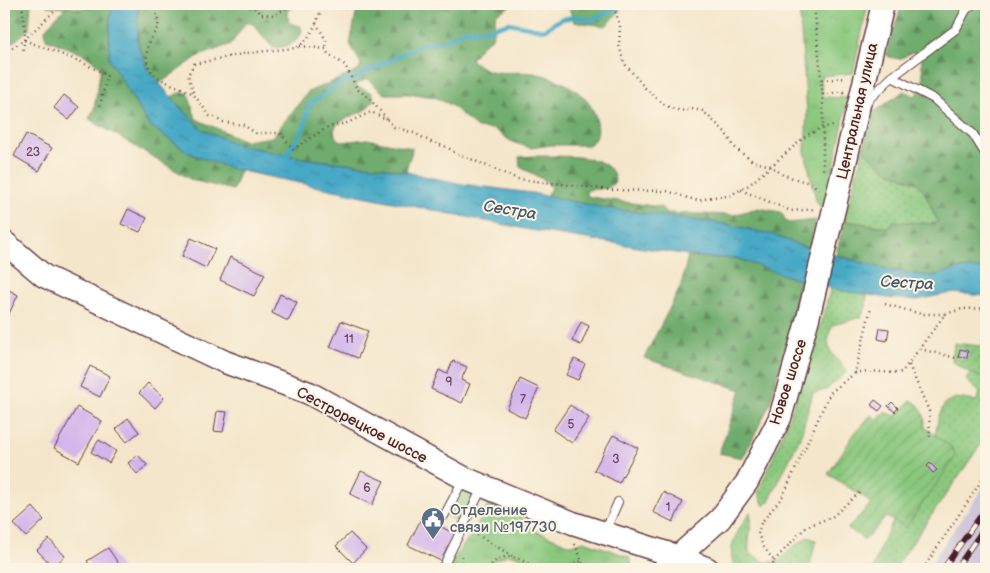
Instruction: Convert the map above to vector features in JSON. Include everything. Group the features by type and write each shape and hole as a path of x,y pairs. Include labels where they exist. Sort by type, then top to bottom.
{"street":[{"name":"Центральная улица","path":"827,213 855,119 883,4"},
{"name":"Новое шоссе","path":"671,563 720,518 747,482 780,418 808,318 827,213"},
{"name":"Сестрорецкое шоссе","path":"4,242 44,276 225,362 309,393 473,482 671,563 708,569"}],"lane":[{"path":"855,119 892,77 956,29 966,10 973,4"},
{"path":"892,77 934,99 973,134 986,155"},
{"path":"444,516 473,482"},
{"path":"442,569 463,526 473,482"},
{"path":"604,534 618,502"}],"path":[{"path":"22,4 24,54"},
{"path":"4,54 24,40 62,4"},
{"path":"156,4 158,26 149,44 146,58 150,71 166,82 179,86 194,95"},
{"path":"251,4 255,11 261,14 273,15 295,4"},
{"path":"322,4 316,23 300,46 293,50 247,53 194,64 188,75 194,95 210,116 223,122 243,125 256,133 280,133 293,149 328,126 347,123 371,112 388,120"},
{"path":"609,4 616,13 620,28 619,45 624,64 646,89 666,106 681,111 692,109 703,111 724,130 736,149 754,162 771,166 783,175 813,184 822,193 822,184"},
{"path":"814,4 823,94 823,174"},
{"path":"316,23 326,40 328,54 345,65 357,89 368,97 394,127 414,132 432,143 447,147 512,178 577,187 631,191 667,191 698,200 729,196 741,190 806,136 823,127 855,119"},
{"path":"24,40 79,61 107,75 100,106"},
{"path":"300,46 326,50"},
{"path":"822,80 847,78 844,92 823,94"},
{"path":"741,190 791,210 827,213"},
{"path":"885,304 922,314 945,314 986,308"},
{"path":"855,373 871,308"},
{"path":"774,561 763,546 758,534 761,523 783,496 830,393 855,373 866,370 889,373 902,372 945,314"},
{"path":"920,349 956,358"},
{"path":"908,365 929,411 930,438"},
{"path":"923,569 986,474"},
{"path":"772,569 774,561 790,541 808,526 832,517 861,491"},
{"path":"463,526 512,556 524,560 536,569"},
{"path":"574,540 585,569"},
{"path":"488,569 499,559 512,556"},
{"path":"561,569 582,560"}],"shaded area":[{"path":"986,483 986,555 979,569 927,569"}],"green space":[{"path":"4,4 31,4 29,29 14,42 4,46"},
{"path":"45,4 89,4 89,6 81,10 47,6"},
{"path":"89,4 113,4 110,17 109,59 149,125 191,154 240,170 233,190 192,180 89,119 94,109 101,67 85,55 46,39 45,29 66,7 81,10 89,6"},
{"path":"138,4 293,4 287,12 289,23 301,26 302,32 294,43 273,48 253,24 246,22 231,44 197,57 159,84 151,74 142,55 138,37"},
{"path":"358,4 392,4 399,6 400,4 514,4 496,14 492,38 481,46 471,59 485,69 492,71 524,72 543,75 571,87 580,93 592,109 598,126 595,139 589,145 551,145 531,148 512,142 494,129 477,128 451,105 434,97 414,94 385,94 367,79 354,85 372,93 374,100 365,110 338,123 334,130 335,136 342,142 367,139 412,148 407,172 382,167 308,159 239,145 203,130 171,97 179,93 188,93 196,119 245,141 272,137 308,92 358,71 361,64 350,44"},
{"path":"571,4 617,4 620,11 606,26 574,22 569,8"},
{"path":"799,4 868,4 853,73 821,76 823,97 848,98 824,214 816,200 805,151 807,113"},
{"path":"902,4 986,4 986,268 958,269 932,276 898,272 836,255 844,221 887,227 894,221 934,224 938,222 924,191 917,183 886,170 863,150 871,114 904,91 915,96 922,85 922,55 912,52 900,59 889,57 886,53"},
{"path":"863,150 886,170 917,183 924,191 938,222 934,224 894,221 887,227 844,221"},
{"path":"570,156 596,160 606,165 613,172 615,182 608,188 587,190 586,194 590,197 660,207 668,213 733,215 758,208 781,212 787,223 816,220 810,247 801,246 774,235 725,224 604,208 546,196 551,188 546,181 520,167 519,157"},
{"path":"688,255 707,258 735,258 802,281 770,404 743,458 719,453 741,390 644,358 681,286"},
{"path":"831,288 867,295 866,307 861,317 833,325 828,339 833,355 848,371 826,390 813,393 800,438 769,501 764,506 758,492 780,442 798,392"},
{"path":"986,340 986,378 970,373 952,361 954,343 980,346"},
{"path":"970,373 986,378 986,437 894,569 873,569 883,540 894,520 906,526 952,448 935,435 939,415 946,402 956,398 976,401 980,393 966,380"},
{"path":"911,400 922,411 925,427 952,448 956,456 906,527 886,517 865,540 848,528 871,504 828,474 855,433 871,415 876,419 885,412 896,416"},
{"path":"465,482 479,488 462,524 447,516"},
{"path":"492,497 513,509 536,531 571,545 584,541 629,557 632,569 544,569 513,555 507,555 493,561 486,569 446,569 474,531"},
{"path":"750,512 749,553 765,562 779,561 792,547 808,537 816,540 809,569 736,569 733,561 732,546 734,539"}],"water":[{"name":"Сестра","path":"113,4 138,4 138,45 148,70 179,106 203,130 239,145 308,159 382,167 462,184 532,193 604,208 725,224 774,235 801,246 898,272 932,276 958,269 986,268 986,296 951,293 917,300 888,298 843,291 802,281 735,258 707,258 530,230 236,170 191,154 149,125 109,59 110,17"}],"building":[{"path":"64,95 79,107 69,120 54,108"},
{"path":"26,134 52,148 39,171 14,156"},
{"path":"128,209 147,218 140,232 121,224"},
{"path":"191,238 215,249 206,268 182,256"},
{"path":"230,257 265,274 254,296 220,280"},
{"path":"4,287 18,295 4,324"},
{"path":"280,294 297,302 288,321 272,313"},
{"path":"341,321 368,331 358,358 330,347"},
{"path":"581,322 589,326 581,345 572,341"},
{"path":"880,328 889,329 887,341 878,339"},
{"path":"960,349 968,351 967,358 958,357"},
{"path":"574,359 585,364 578,380 566,375"},
{"path":"453,361 467,367 461,380 470,384 462,403 431,389 439,370 447,374"},
{"path":"90,366 110,376 100,397 80,387"},
{"path":"520,379 539,388 525,418 507,409"},
{"path":"148,383 164,398 155,408 139,393"},
{"path":"875,400 883,406 879,411 871,405"},
{"path":"892,402 898,408 895,412 888,406"},
{"path":"570,405 589,418 572,443 553,430"},
{"path":"77,407 102,421 79,462 54,448"},
{"path":"217,411 227,412 223,432 214,431"},
{"path":"128,418 139,432 127,442 116,429"},
{"path":"613,435 638,448 619,483 594,470"},
{"path":"99,440 116,451 109,463 91,452"},
{"path":"138,455 147,465 137,474 128,463"},
{"path":"930,463 937,470 933,473 927,466"},
{"path":"361,471 384,481 372,505 350,494"},
{"path":"663,492 683,502 673,522 653,512"},
{"path":"33,507 44,520 26,537 14,524"},
{"name":"Отделение связи №197730","path":"422,517 457,535 443,562 408,545"},
{"path":"350,533 366,549 353,563 336,546"},
{"path":"49,539 65,556 53,567 37,550"},
{"path":"108,548 122,569 92,569 87,561"}],"waterway":[{"path":"287,155 304,127 309,105 340,83 353,79 425,43 445,41 464,30 486,30 509,23 544,30 561,19 575,17 592,20 625,4"}],"railway":[{"path":"943,569 986,508"},
{"path":"956,569 986,525"}],"place":[{"name":"Отделение связи №197730","path":"433,540"}]}
